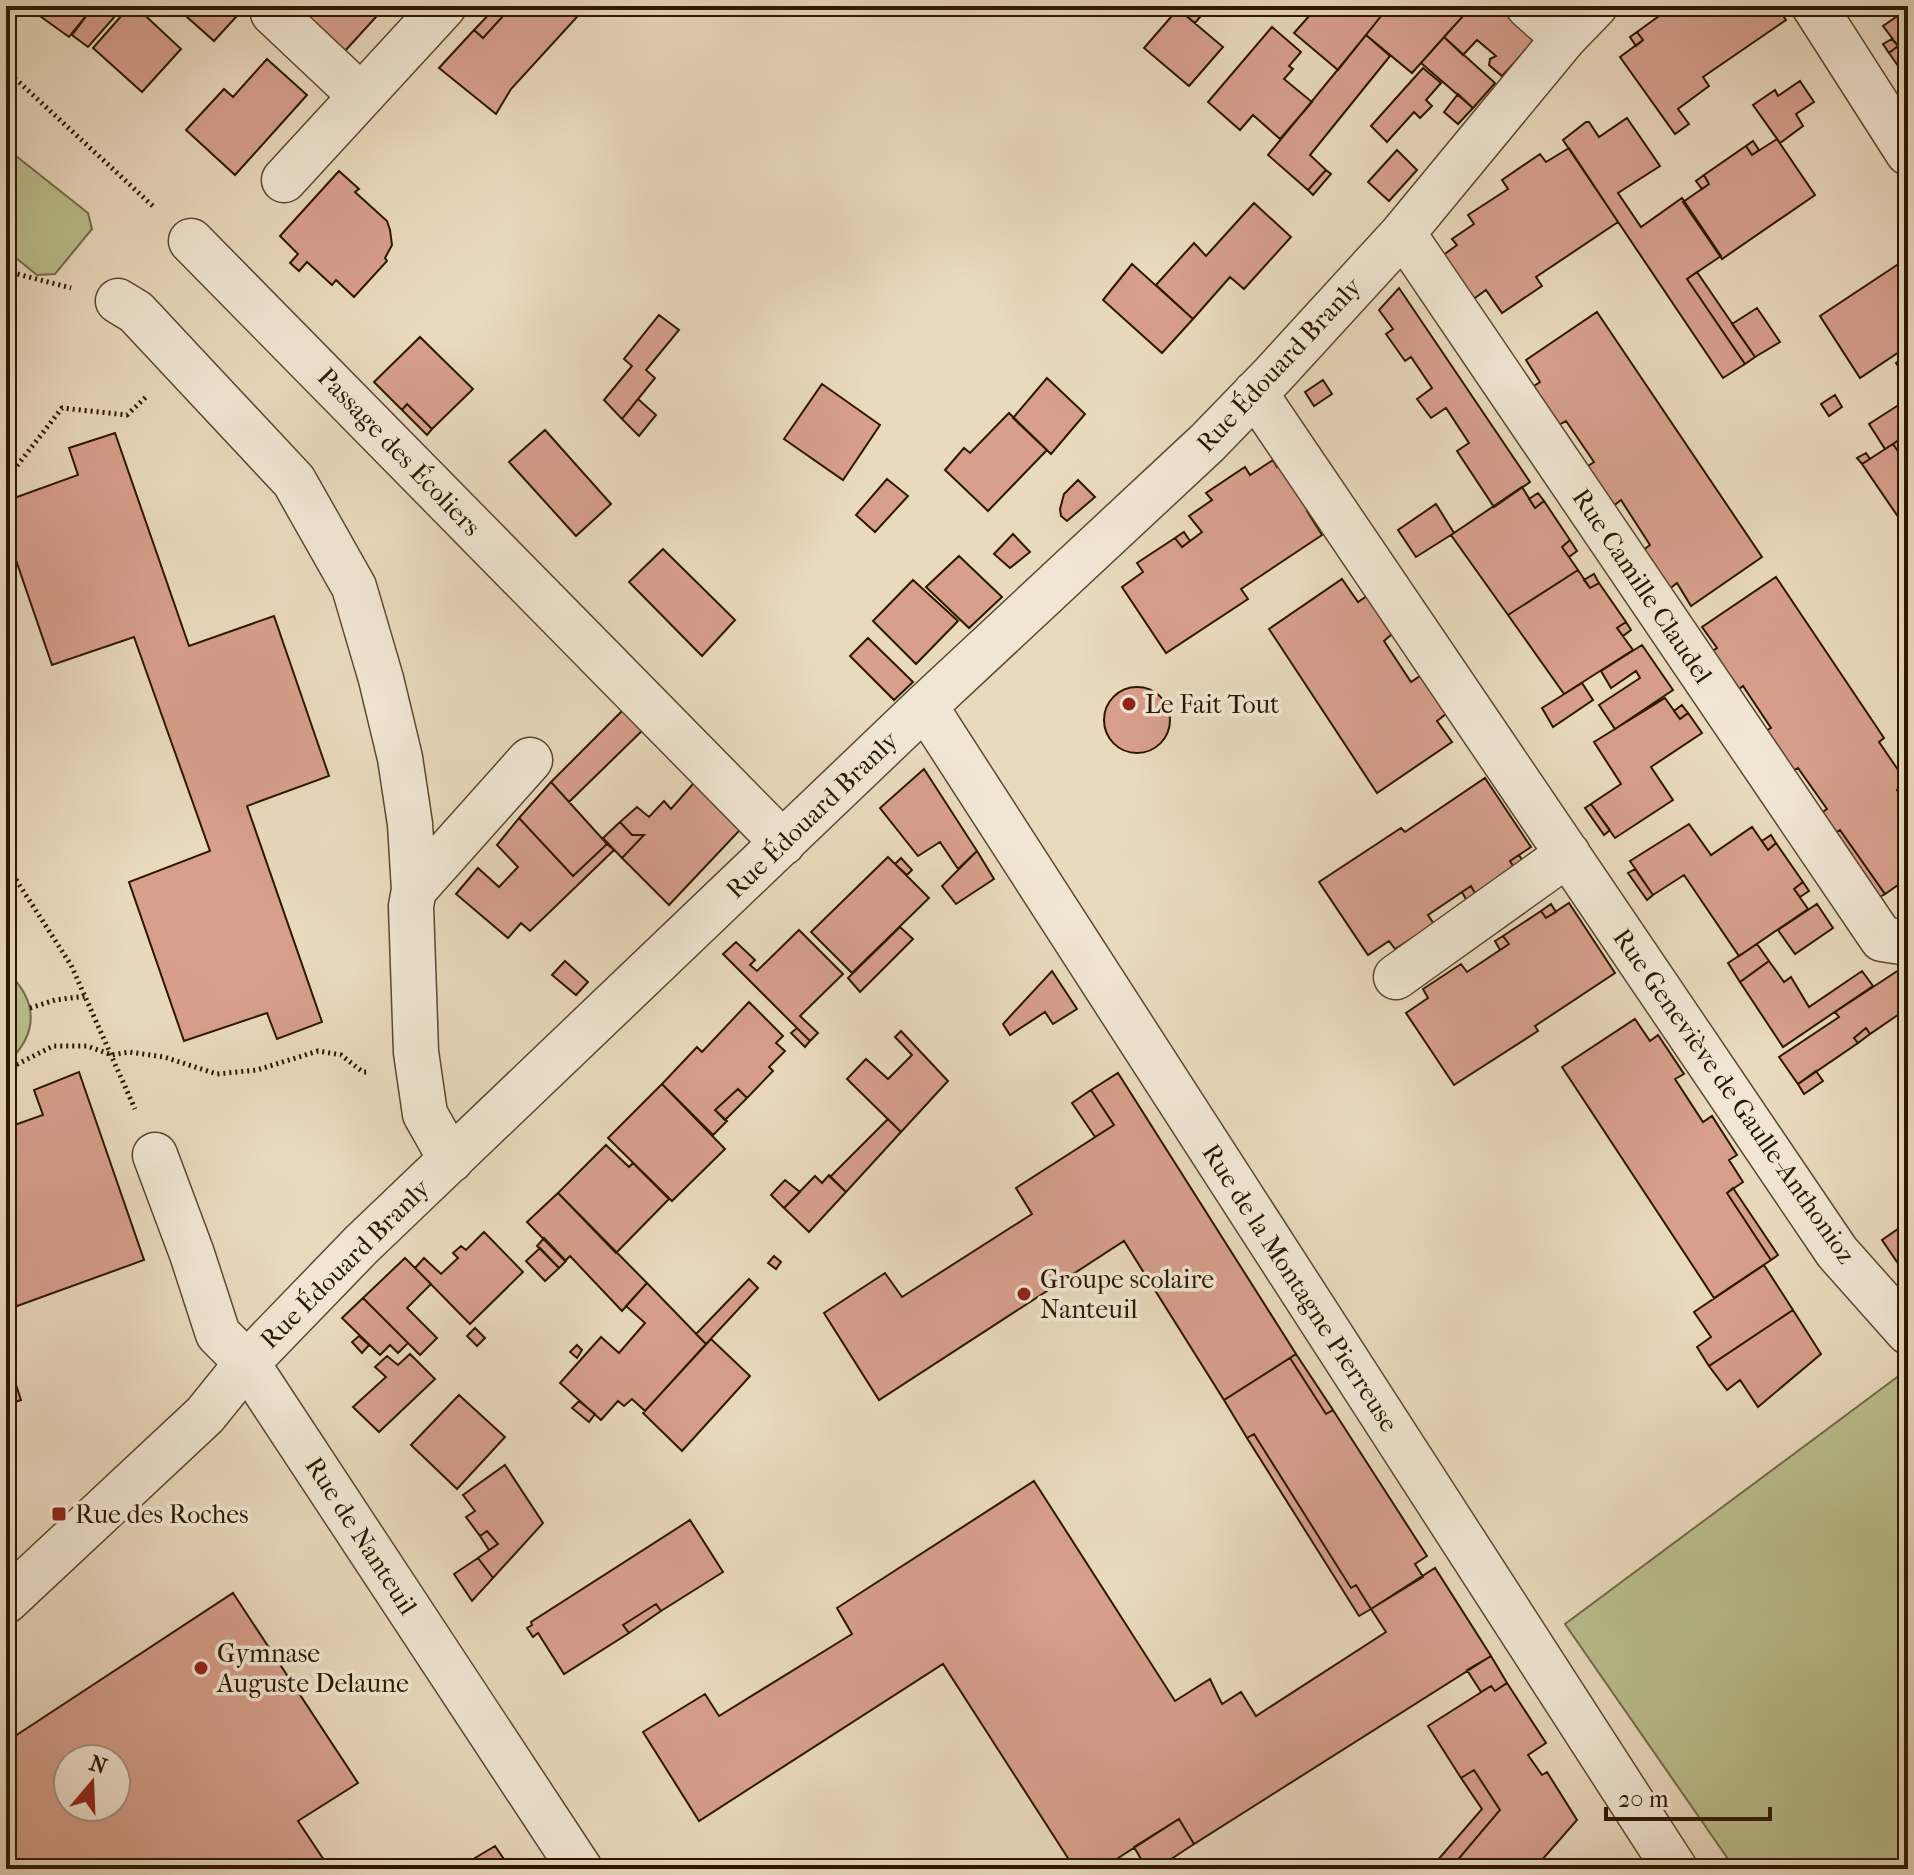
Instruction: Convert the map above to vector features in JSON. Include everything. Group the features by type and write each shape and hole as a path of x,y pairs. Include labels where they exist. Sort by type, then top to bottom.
{"street":[{"path":"284,180 444,6"},
{"path":"1528,6 1564,38"},
{"name":"Rue Édouard Branly","path":"6,1601 205,1415 247,1363 361,1245 925,706 1207,443 1403,233 1564,38 1595,6"},
{"path":"1814,6 1908,153"},
{"path":"269,19 361,96"},
{"name":"Rue Camille Claudel","path":"1403,233 1899,934"},
{"name":"Passage des Écoliers","path":"191,241 783,843"},
{"path":"118,301 136,312 294,481 354,587 400,758 410,824 416,1052 425,1114 451,1160"},
{"name":"Rue Geneviève de Gaulle-Anthonioz","path":"1255,393 1837,1252 1908,1332"},
{"name":"Rue de la Montagne Pierreuse","path":"925,706 1675,1869"},
{"path":"414,890 530,760"},
{"path":"1396,977 1568,854"},
{"name":"Rue de Nanteuil","path":"155,1155 218,1334 247,1363 580,1869"}],"path":[{"path":"6,70 191,241"},
{"path":"6,271 118,301"},
{"path":"6,480 62,408 127,415 183,362"},
{"path":"6,858 13,875 71,965 155,1155"},
{"path":"30,1008 55,1000 86,996"},
{"path":"6,1070 53,1046 87,1046 112,1055 129,1052 164,1057 217,1074 257,1070 318,1051 341,1055 363,1072 420,1079"}],"green space":[{"path":"6,148 88,213 92,229 55,274 37,275 6,250"},
{"path":"6,971 25,994 31,1018 25,1041 6,1064"},
{"path":"1908,1369 1908,1869 1735,1869 1565,1624"}],"building":[{"path":"48,6 94,6 69,37 40,16"},
{"path":"94,6 124,6 88,47 72,35"},
{"path":"130,6 135,6 181,49 142,92 93,48"},
{"path":"246,6 214,41 177,8"},
{"path":"313,6 386,6 344,52 304,15"},
{"path":"497,6 512,6 483,38 474,30"},
{"path":"512,6 587,6 511,89 496,114 439,68 474,30 483,38"},
{"path":"1180,6 1209,6 1195,23 1178,9"},
{"path":"1318,6 1389,6 1338,70 1294,33"},
{"path":"1389,6 1472,6 1412,73 1366,35"},
{"path":"1472,6 1502,6 1537,38 1502,76 1489,65 1490,59 1496,56 1477,40 1463,55 1444,37"},
{"path":"1673,6 1776,6 1786,20 1703,77 1709,86 1678,109 1689,124 1675,134 1620,57 1643,40 1637,32"},
{"path":"1178,9 1223,47 1189,86 1144,48"},
{"path":"1908,9 1908,70 1903,73 1889,53 1898,46 1883,26"},
{"path":"1272,27 1301,52 1289,66 1293,69 1284,79 1312,102 1280,139 1253,115 1240,130 1208,102"},
{"path":"1637,32 1643,40 1636,46 1630,37"},
{"path":"1366,35 1390,56 1310,155 1326,170 1308,190 1268,155"},
{"path":"1444,37 1495,83 1473,108 1421,63"},
{"path":"1892,39 1898,46 1889,53 1883,44"},
{"path":"267,59 307,95 235,175 186,130 224,89 233,97"},
{"path":"1423,68 1441,83 1426,100 1432,106 1420,118 1414,112 1387,142 1371,126"},
{"path":"1800,81 1814,102 1796,114 1803,126 1780,143 1753,105 1775,90 1778,96"},
{"path":"1458,94 1473,108 1458,124 1444,112"},
{"path":"1627,118 1660,166 1618,193 1641,227 1682,198 1721,256 1687,279 1745,364 1723,378 1563,140 1586,122 1599,137"},
{"path":"1777,139 1815,195 1722,259 1683,202 1709,184 1704,175 1746,146 1752,155"},
{"path":"1753,141 1759,150 1752,155 1746,146"},
{"path":"1569,148 1618,222 1536,277 1542,286 1502,313 1486,290 1472,300 1442,256 1457,245 1452,239 1474,224 1468,215 1508,189 1502,180 1540,154 1546,162"},
{"path":"1397,150 1417,170 1389,201 1368,182"},
{"path":"1326,170 1331,174 1313,195 1308,190"},
{"path":"339,171 359,189 355,192 387,221 392,245 385,258 387,261 354,297 336,280 332,285 307,262 299,271 290,263 298,254 280,236"},
{"path":"1704,175 1709,184 1702,189 1696,181"},
{"path":"1254,203 1291,237 1244,289 1230,277 1193,319 1156,285 1194,243 1206,256"},
{"path":"1906,259 1908,346 1860,378 1820,316"},
{"path":"1132,264 1193,319 1162,353 1103,300"},
{"path":"1697,272 1755,357 1745,364 1687,279"},
{"path":"1399,288 1530,482 1494,507 1457,451 1469,443 1446,408 1431,418 1417,399 1432,388 1411,357 1405,361 1386,334 1393,329 1379,310"},
{"path":"1757,308 1780,342 1755,357 1732,324"},
{"path":"1597,312 1762,557 1691,606 1677,583 1668,590 1642,551 1650,545 1621,500 1612,507 1585,468 1594,462 1566,421 1557,426 1531,388 1540,382 1526,360"},
{"path":"659,315 679,330 646,370 655,378 622,419 604,400 632,366 624,359"},
{"path":"420,337 473,389 432,429 407,404 402,410 374,382"},
{"path":"1908,354 1908,381 1896,363"},
{"path":"1047,378 1085,414 1051,454 1013,418"},
{"path":"1323,380 1332,394 1314,406 1305,392"},
{"path":"822,384 880,425 843,480 784,439"},
{"path":"1835,395 1842,407 1829,416 1821,404"},
{"path":"638,399 656,415 639,436 622,419"},
{"path":"1908,399 1908,434 1885,449 1869,424"},
{"path":"407,404 432,429 427,435 402,410"},
{"path":"1009,413 1047,450 988,511 945,470 964,448 970,453"},
{"path":"545,430 611,504 576,536 509,462"},
{"path":"115,433 189,646 274,616 329,776 247,806 322,1022 277,1039 267,1013 184,1041 129,882 210,851 134,637 52,665 6,531 6,501 78,475 69,448"},
{"path":"1900,439 1908,451 1908,466 1893,444"},
{"path":"1893,444 1908,466 1908,521 1903,524 1862,464"},
{"path":"1866,453 1870,459 1862,464 1857,458"},
{"path":"1292,457 1321,502 1307,511 1322,535 1241,589 1248,599 1166,653 1122,587 1143,572 1137,563 1175,538 1182,547 1202,532 1189,516 1212,500 1206,493 1245,467 1250,475 1273,460 1277,467"},
{"path":"887,479 908,496 875,532 856,515"},
{"path":"1078,480 1095,497 1067,521 1061,516 1060,509 1064,494"},
{"path":"1522,487 1535,508 1544,501 1570,540 1562,547 1578,570 1508,615 1451,535"},
{"path":"1538,493 1544,501 1535,508 1529,499"},
{"path":"1436,504 1454,533 1416,557 1398,530"},
{"path":"1184,532 1190,541 1182,547 1175,538"},
{"path":"1013,534 1030,552 1010,568 994,554"},
{"path":"1570,540 1577,551 1569,557 1562,547"},
{"path":"663,549 735,620 702,656 629,582"},
{"path":"959,556 1002,597 969,628 926,587"},
{"path":"1578,570 1590,588 1599,583 1626,622 1617,628 1633,650 1564,694 1508,615"},
{"path":"1594,574 1599,583 1590,588 1584,580"},
{"path":"1776,577 1884,738 1879,742 1907,783 1897,790 1908,806 1908,878 1885,894 1840,830 1831,835 1818,815 1827,809 1798,768 1789,773 1762,733 1771,728 1743,686 1734,693 1708,654 1717,648 1702,627"},
{"path":"1342,579 1358,602 1367,596 1392,634 1384,641 1411,682 1420,676 1446,714 1437,721 1452,742 1377,793 1269,629"},
{"path":"913,580 958,621 916,664 873,621"},
{"path":"1626,622 1631,630 1623,636 1617,628"},
{"path":"868,638 913,682 894,700 850,656"},
{"path":"1642,645 1673,690 1615,729 1599,705 1640,678 1636,671 1611,688 1601,671"},
{"path":"1582,683 1593,700 1553,727 1542,708"},
{"path":"1137,687 1150,690 1160,697 1167,707 1170,720 1167,733 1160,743 1150,750 1137,753 1124,750 1114,743 1107,733 1104,720 1107,707 1114,697 1124,690"},
{"path":"1665,698 1680,719 1688,713 1702,733 1651,767 1673,800 1615,838 1591,804 1621,784 1594,742"},
{"path":"630,703 650,723 569,802 551,782"},
{"path":"1682,705 1688,713 1680,719 1674,711"},
{"path":"924,769 977,851 958,869 940,842 918,856 880,808"},
{"path":"700,776 738,816 739,831 669,905 622,858 644,835 632,835 620,822 637,807 649,817 664,801 671,809"},
{"path":"1485,778 1531,847 1510,861 1515,869 1476,895 1471,886 1428,915 1434,924 1395,949 1389,941 1368,955 1319,882 1401,828 1405,832"},
{"path":"551,782 607,844 573,876 519,818"},
{"path":"1591,804 1610,830 1604,835 1585,808"},
{"path":"519,818 573,876 607,844 614,850 530,931 521,923 508,938 456,894 478,868 499,887 518,867 497,845"},
{"path":"620,822 632,835 644,835 622,858 603,838"},
{"path":"1689,824 1711,855 1752,827 1768,850 1776,843 1803,882 1794,889 1808,909 1739,956 1684,875 1653,895 1630,861"},
{"path":"1840,830 1885,894 1878,898 1833,834"},
{"path":"1771,835 1776,843 1768,850 1762,841"},
{"path":"977,851 994,879 956,904 942,886"},
{"path":"1519,855 1524,863 1515,869 1510,861"},
{"path":"888,857 929,898 852,973 811,932"},
{"path":"901,858 912,870 907,875 895,864"},
{"path":"1635,869 1653,895 1647,900 1628,873"},
{"path":"1803,882 1809,891 1800,897 1794,889"},
{"path":"1471,886 1476,895 1467,901 1462,892"},
{"path":"1569,903 1615,973 1535,1026 1538,1031 1454,1085 1406,1013 1428,998 1423,989 1461,964 1467,972 1509,944 1503,936 1541,911 1546,918"},
{"path":"1551,904 1556,912 1546,918 1541,911"},
{"path":"1817,904 1833,928 1795,954 1778,930"},
{"path":"900,927 913,939 860,992 848,978"},
{"path":"799,930 843,974 800,1016 818,1033 810,1041 723,954 736,942 755,960 750,965 757,971"},
{"path":"1503,936 1509,944 1500,950 1495,941"},
{"path":"1757,944 1769,961 1740,982 1728,963"},
{"path":"565,961 588,982 576,995 552,975"},
{"path":"1769,961 1784,982 1791,977 1809,1007 1862,971 1873,986 1783,1047 1740,982"},
{"path":"1908,964 1908,1008 1870,1034 1866,1028 1854,1038 1858,1043 1798,1084 1779,1057 1839,1017 1835,1012"},
{"path":"1052,971 1077,1009 1053,1024 1045,1012 1010,1035 1003,1024"},
{"path":"749,1002 783,1036 776,1043 785,1051 769,1067 773,1071 747,1098 738,1089 715,1110 727,1121 713,1135 662,1084 697,1047 702,1052"},
{"path":"1635,1019 1650,1041 1658,1035 1684,1074 1675,1079 1703,1122 1712,1116 1737,1155 1729,1160 1743,1182 1727,1193 1771,1260 1714,1298 1562,1067"},
{"path":"797,1028 810,1041 805,1047 791,1033"},
{"path":"1866,1028 1870,1034 1858,1043 1854,1038"},
{"path":"901,1031 948,1081 901,1132 847,1079 866,1059 888,1079 912,1055 895,1037"},
{"path":"1816,1071 1823,1081 1804,1094 1798,1084"},
{"path":"79,1072 144,1260 6,1310 6,1128 43,1115 34,1090"},
{"path":"1118,1073 1296,1354 1224,1400 1124,1241 879,1400 824,1313 885,1273 902,1297 1032,1214 1016,1188 1114,1125 1091,1090"},
{"path":"662,1084 725,1149 672,1201 608,1138"},
{"path":"738,1089 747,1098 725,1120 715,1110"},
{"path":"1091,1090 1114,1125 1095,1137 1072,1103"},
{"path":"888,1119 901,1132 846,1192 830,1177"},
{"path":"606,1145 629,1167 633,1163 669,1199 616,1253 558,1193"},
{"path":"829,1175 846,1192 809,1232 784,1208 815,1176 822,1183"},
{"path":"785,1180 800,1192 784,1208 771,1195"},
{"path":"1733,1188 1778,1255 1771,1260 1727,1193"},
{"path":"558,1193 647,1283 622,1311 570,1256 565,1261 527,1222"},
{"path":"1908,1222 1908,1278 1882,1240"},
{"path":"484,1232 523,1272 470,1324 415,1268 424,1258 441,1274 458,1258 453,1253 461,1246 466,1250"},
{"path":"544,1238 566,1261 559,1268 537,1246"},
{"path":"540,1248 559,1268 545,1281 526,1261"},
{"path":"774,1256 781,1262 776,1269 768,1263"},
{"path":"405,1258 431,1284 407,1308 437,1338 420,1355 363,1298"},
{"path":"1764,1265 1793,1310 1709,1366 1697,1347 1711,1337 1694,1312"},
{"path":"749,1279 758,1288 706,1344 696,1334"},
{"path":"647,1283 706,1344 645,1411 632,1399 624,1406 618,1401 601,1420 560,1383 601,1337 619,1353 645,1323 626,1306"},
{"path":"363,1298 408,1343 398,1353 390,1345 380,1355 342,1318"},
{"path":"1793,1310 1821,1354 1758,1407 1740,1380 1727,1390 1709,1366"},
{"path":"475,1328 485,1338 477,1346 467,1336"},
{"path":"359,1336 369,1345 362,1353 352,1342"},
{"path":"711,1339 750,1376 682,1451 643,1413"},
{"path":"577,1345 582,1350 577,1358 570,1352"},
{"path":"6,1354 21,1400 6,1405"},
{"path":"410,1354 435,1379 379,1432 353,1407 386,1377 375,1367 387,1356 398,1365"},
{"path":"1296,1354 1333,1410 1326,1414 1290,1358"},
{"path":"1290,1358 1326,1414 1333,1410 1427,1556 1415,1564 1423,1577 1371,1609 1356,1585 1351,1588 1254,1434 1247,1438 1224,1400"},
{"path":"459,1395 505,1437 457,1489 411,1445"},
{"path":"579,1401 595,1414 589,1422 572,1408"},
{"path":"1254,1434 1351,1588 1356,1585 1371,1609 1359,1616 1247,1438"},
{"path":"505,1465 543,1523 493,1578 478,1558 498,1544 487,1531 480,1536 466,1517 475,1511 463,1495"},
{"path":"1034,1481 1175,1701 1210,1679 1222,1704 1241,1692 1256,1716 1386,1632 1371,1609 1435,1568 1491,1656 1194,1844 1179,1819 1101,1869 1075,1869 943,1664 699,1821 643,1732 705,1694 719,1716 852,1634 837,1608"},
{"path":"690,1520 723,1572 661,1611 656,1604 623,1625 629,1633 564,1674 538,1633 533,1637 527,1628 532,1625 531,1622"},
{"path":"487,1531 498,1544 489,1550 480,1536"},
{"path":"478,1558 493,1578 472,1601 454,1574"},
{"name":"Gymnase Auguste Delaune","path":"233,1593 358,1783 298,1821 330,1869 6,1869 6,1742"},
{"path":"656,1604 661,1611 629,1633 623,1625"},
{"path":"1491,1656 1507,1683 1495,1691 1491,1686 1481,1692 1467,1670"},
{"path":"1507,1683 1546,1743 1528,1755 1542,1775 1547,1772 1577,1820 1534,1869 1450,1869 1500,1810 1474,1770 1461,1778 1428,1726 1491,1686 1495,1691"},
{"path":"1474,1770 1500,1810 1450,1869 1430,1869 1482,1809 1461,1778"},
{"path":"1179,1819 1194,1844 1156,1869 1147,1869 1134,1847"},
{"path":"495,1846 510,1868 481,1869 475,1858"}],"place":[{"name":"Le Fait Tout","path":"1129,704"},
{"name":"Groupe scolaire Nanteuil","path":"1024,1294"},
{"name":"Rue des Roches","path":"59,1514"},
{"name":"Gymnase Auguste Delaune","path":"201,1668"}]}
